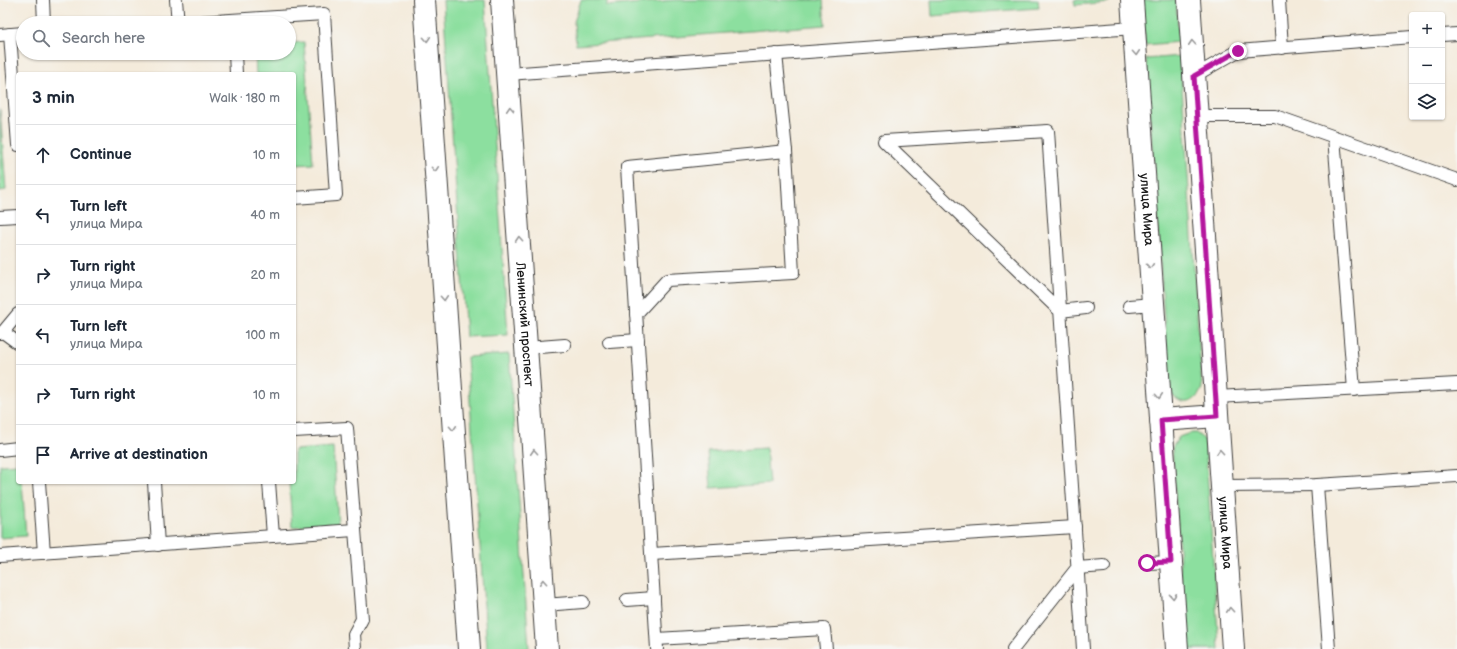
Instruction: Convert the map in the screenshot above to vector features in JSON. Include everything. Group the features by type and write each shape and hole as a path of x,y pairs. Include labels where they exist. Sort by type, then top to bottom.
{"street":[{"path":"424,0 469,649"},
{"name":"Ленинский проспект","path":"502,0 547,649"},
{"name":"улица Мира","path":"1132,0 1177,649"},
{"name":"улица Мира","path":"1189,0 1233,649"},
{"path":"1161,420 1217,407"}],"lane":[{"path":"43,0 44,16"},
{"path":"176,0 177,16"},
{"path":"1279,0 1282,48"},
{"path":"296,16 324,14 336,195 296,198"},
{"path":"508,74 1134,28"},
{"path":"16,34 5,35 16,109"},
{"path":"1445,35 1457,34"},
{"path":"1194,76 1238,51 1409,37"},
{"path":"636,314 667,280 793,273 786,151 776,54"},
{"path":"235,60 236,72"},
{"path":"1196,116 1275,116 1457,180"},
{"path":"1060,311 884,141 1048,131 1083,649"},
{"path":"1334,137 1354,390"},
{"path":"786,151 627,167 657,644 824,629 826,649"},
{"path":"0,217 16,216"},
{"path":"1129,306 1153,304"},
{"path":"1060,311 1086,308"},
{"path":"16,316 1,333 16,342"},
{"path":"609,342 638,340"},
{"path":"526,348 565,345"},
{"path":"1217,407 1354,390 1457,384"},
{"path":"296,431 347,428 362,619 354,634 355,649"},
{"path":"0,450 16,448"},
{"path":"1222,486 1317,486 1457,476"},
{"path":"39,484 44,552"},
{"path":"154,484 158,545"},
{"path":"269,484 273,536"},
{"path":"1317,486 1329,649"},
{"path":"652,554 1075,527"},
{"path":"0,556 354,530"},
{"path":"1147,563 1171,562"},
{"path":"1013,649 1077,568 1104,566"},
{"path":"627,600 654,598"},
{"path":"544,605 583,602"}],"green space":[{"path":"443,0 485,0 508,335 466,337"},
{"path":"581,0 607,0 607,6 675,0 823,0 825,25 576,45 574,22"},
{"path":"931,0 1038,0 1039,8 932,16"},
{"path":"1074,0 1108,0 1109,2 1075,5"},
{"path":"1142,0 1176,0 1179,42 1145,45"},
{"path":"304,42 313,164 296,165 296,72 256,72 255,60 296,60 296,43"},
{"path":"1180,56 1202,388 1195,398 1187,402 1182,402 1177,399 1169,390 1146,59"},
{"path":"0,109 6,190 0,191"},
{"path":"509,354 529,649 487,649 467,357"},
{"path":"1190,433 1196,433 1205,440 1219,649 1186,649 1172,448 1179,437"},
{"path":"333,447 338,523 292,527 289,484 296,484 296,450"},
{"path":"766,448 769,484 711,488 708,452"},
{"path":"16,464 16,484 22,484 26,536 0,538 0,465"}],"route":[{"path":"1147,563 1171,562 1161,420 1217,416 1194,76 1238,51"}]}
